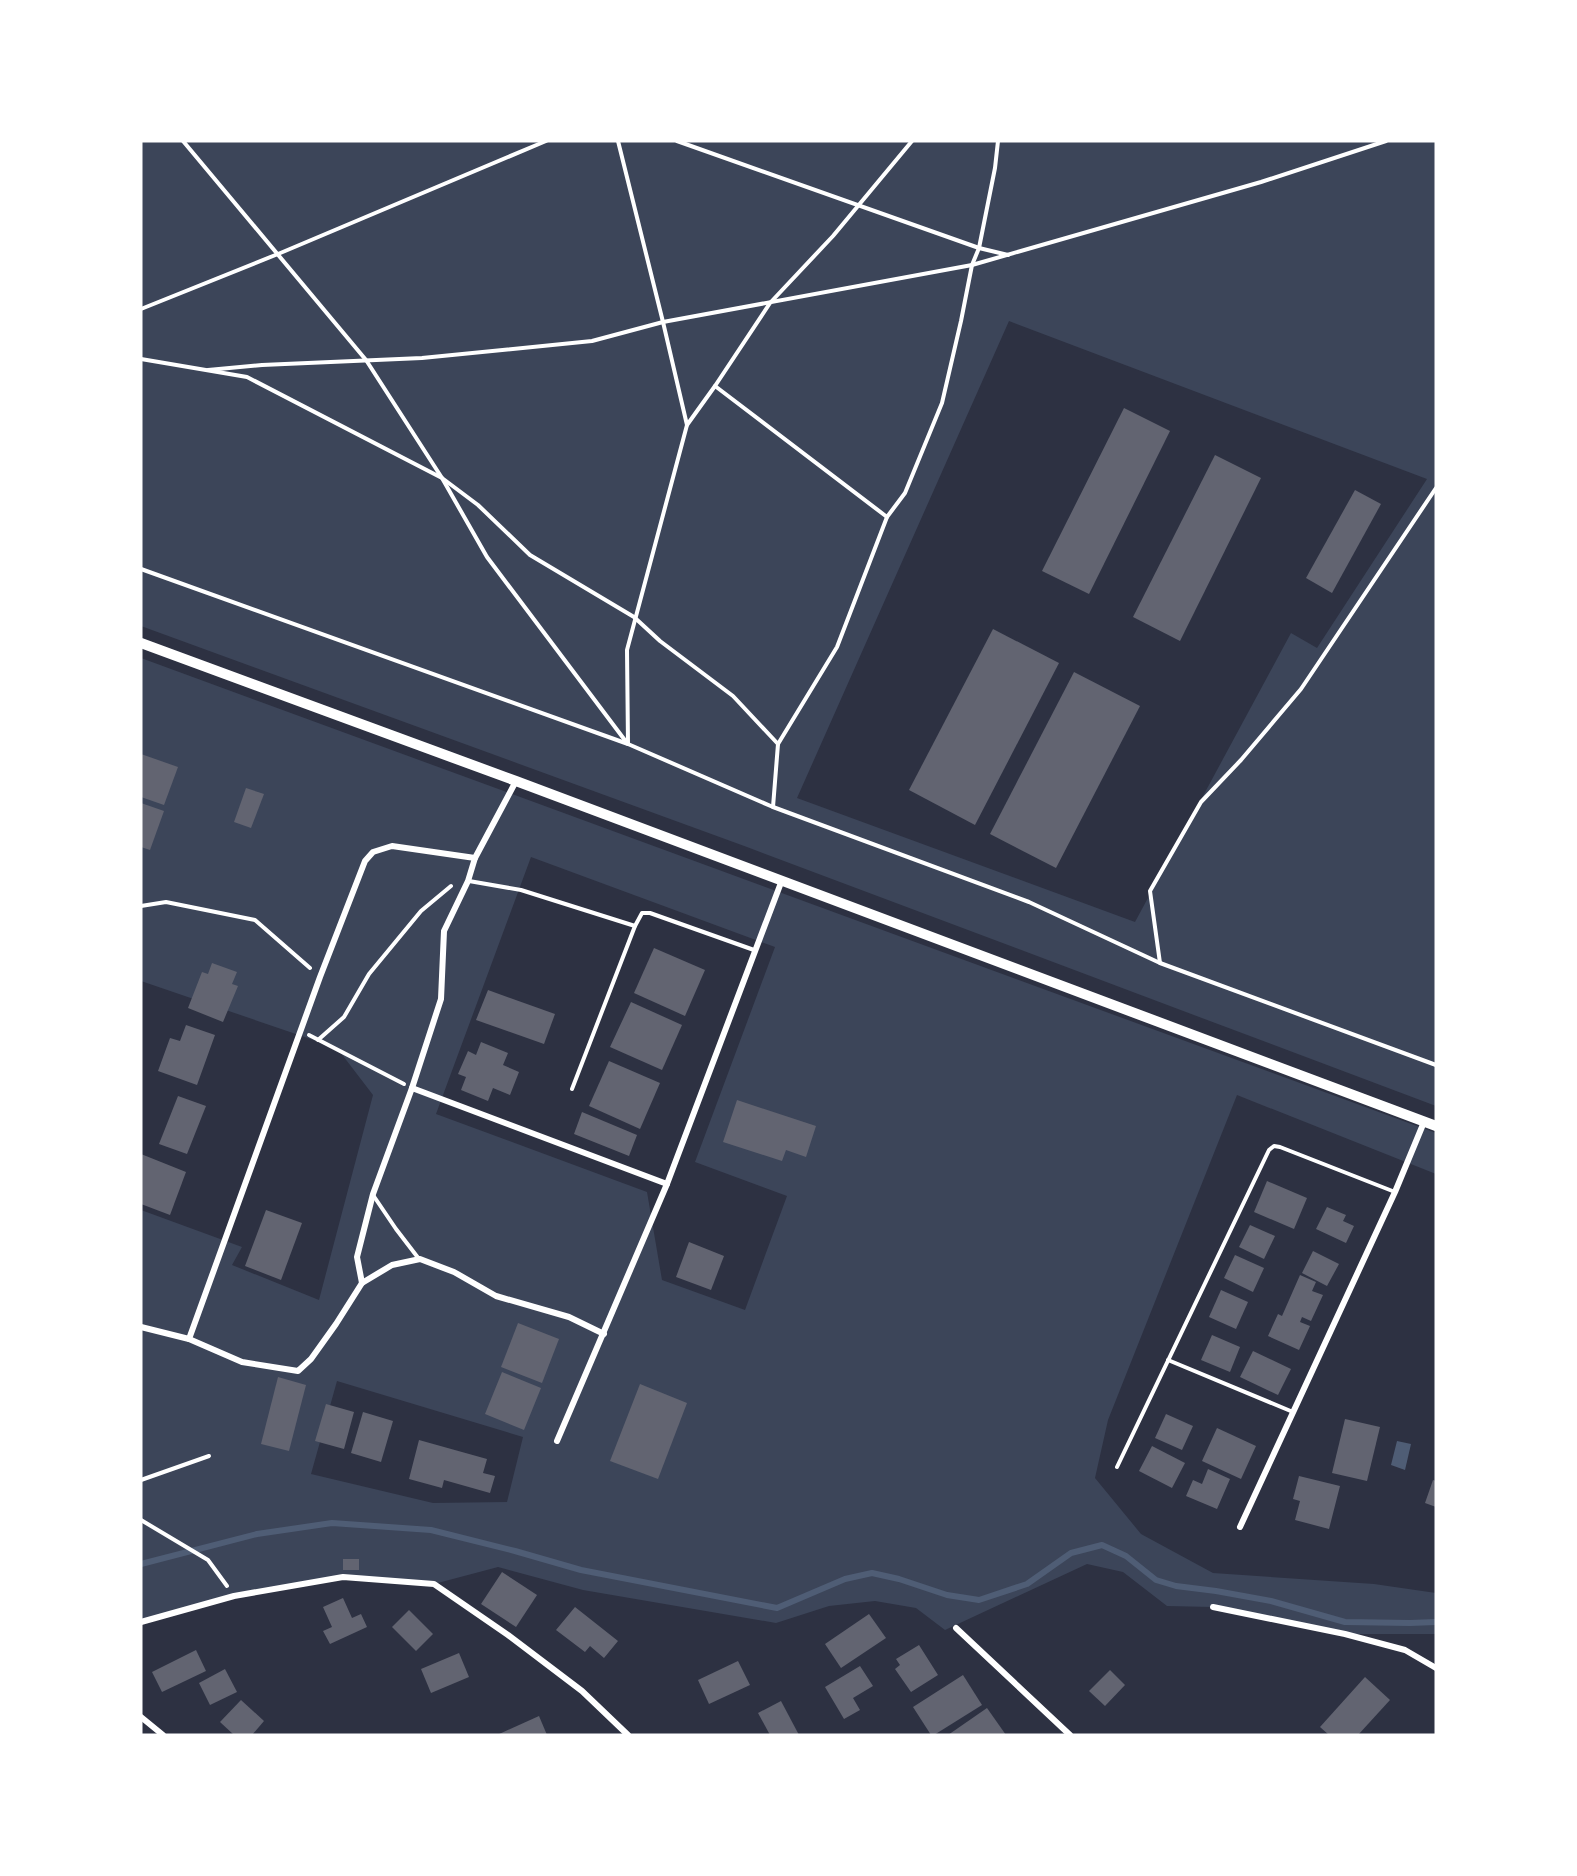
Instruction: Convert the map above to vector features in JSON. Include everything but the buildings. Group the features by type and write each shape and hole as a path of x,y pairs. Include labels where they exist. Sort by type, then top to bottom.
{"main road":[{"path":"141,643 782,880 1436,1126"}],"street":[{"path":"362,1283 357,1257 373,1194 412,1088 441,999 444,931 468,881 475,858 516,781"},
{"path":"189,1339 320,976 365,861 373,852 392,846 475,858"},
{"path":"557,1441 667,1184 782,880"},
{"path":"412,1088 667,1184"},
{"path":"1240,1527 1395,1192 1424,1122"},
{"path":"141,1327 189,1339 242,1362 298,1371 336,1324 362,1283 392,1265 420,1259 454,1272 496,1296 569,1317 604,1334"},
{"path":"141,1622 234,1596 343,1577 434,1584 508,1635 582,1691 628,1735"},
{"path":"1213,1607 1346,1634 1405,1650 1436,1668"},
{"path":"956,1628 1070,1735"},
{"path":"141,1717 163,1735"}],"lane":[{"path":"468,881 521,890 635,926"},
{"path":"572,1089 642,913 650,913 754,950"},
{"path":"1117,1467 1269,1150 1274,1146 1280,1147 1395,1192"},
{"path":"373,1194 396,1229 420,1259"},
{"path":"1168,1360 1293,1412"}],"path":[{"path":"183,141 366,360 442,478 487,557 628,744"},
{"path":"141,309 546,141"},
{"path":"618,141 687,425"},
{"path":"677,141 979,248 1012,255"},
{"path":"628,744 627,650 687,425 770,303 860,205 912,141"},
{"path":"773,807 778,744 837,647 887,517 905,493 942,403 962,321 972,265 979,248 998,141"},
{"path":"208,370 262,365 422,358 592,341 663,322 972,265 1012,255 1261,182 1386,141"},
{"path":"141,359 247,377 442,478 478,505 530,555 634,617 660,641 733,696 778,744"},
{"path":"715,386 887,517"},
{"path":"1160,963 1150,891 1201,802 1241,760 1301,689 1436,488"},
{"path":"141,569 628,744 773,807 1029,902 1160,963 1436,1065"},
{"path":"318,1040 344,1017 369,974 421,911 472,868"},
{"path":"141,906 166,902 255,920 320,976"},
{"path":"301,1030 412,1088"},
{"path":"141,1480 209,1456"},
{"path":"141,1520 208,1560 234,1596"}],"shaded area":[{"path":"141,141 1436,141 1436,1106 747,847 141,626","holes":["1009,321 1427,479 1317,648 1291,633 1135,922 797,798"]},
{"path":"141,658 1436,1133 1436,1174 1237,1095 1108,1420 1095,1478 1141,1534 1213,1573 1374,1584 1436,1593 1436,1634 1345,1634 1213,1607 1167,1606 1123,1572 1087,1564 945,1630 916,1608 875,1601 829,1606 776,1623 583,1590 498,1567 434,1584 343,1577 234,1596 141,1622 141,1210 242,1247 232,1265 319,1300 373,1095 337,1048 141,981","holes":["531,857 775,947 695,1162 787,1196 745,1310 662,1280 647,1192 436,1114","337,1381 523,1437 507,1502 433,1503 311,1474"]},
{"path":"1397,1441 1411,1444 1405,1470 1391,1465"}],"waterway":[{"path":"141,1564 257,1534 332,1523 431,1530 581,1570 777,1608 845,1579 872,1573 899,1579 947,1595 979,1600 1027,1584 1071,1553 1102,1545 1126,1556 1156,1580 1176,1586 1271,1601 1345,1622 1436,1622"}]}
